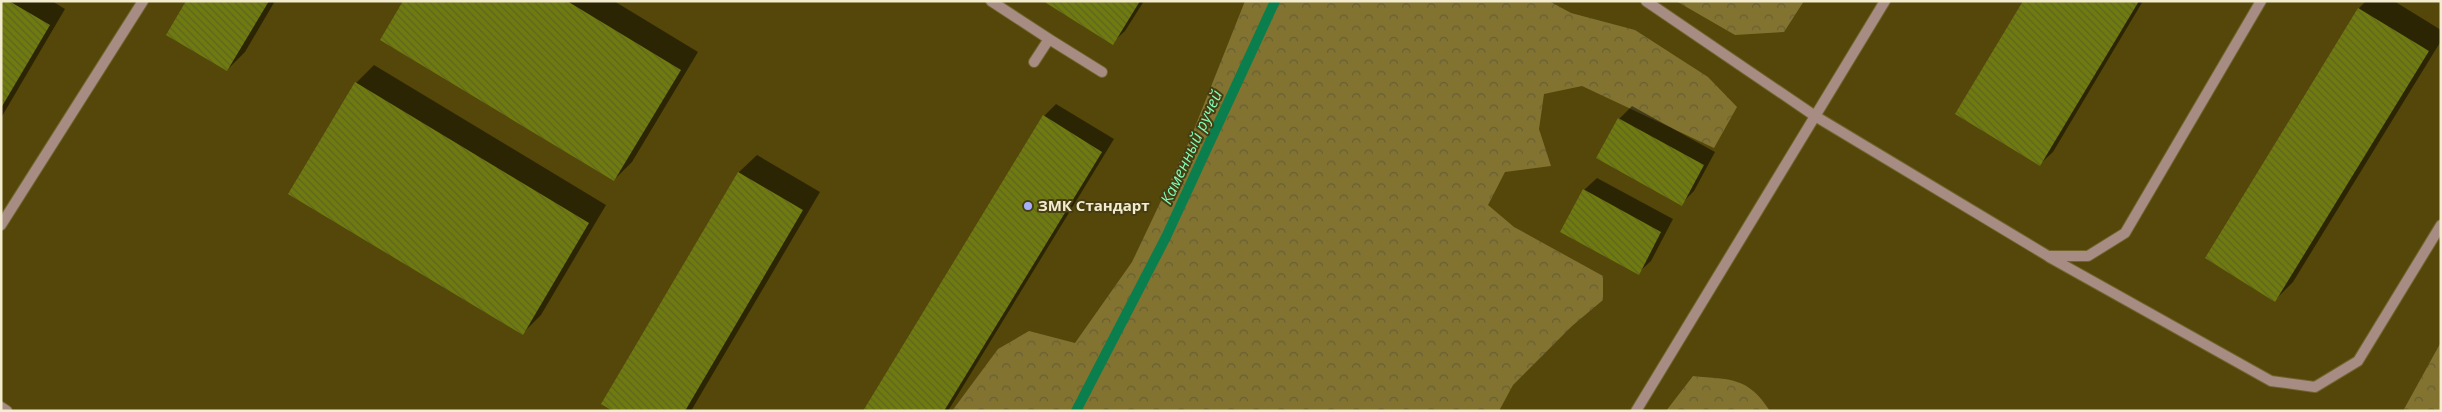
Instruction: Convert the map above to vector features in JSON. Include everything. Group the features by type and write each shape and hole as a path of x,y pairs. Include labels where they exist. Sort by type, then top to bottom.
{"lane":[{"path":"1,225 143,1"},
{"path":"991,1 1102,72"},
{"path":"1646,1 1815,116 2048,256 2271,381 2315,387 2358,361 2441,225"},
{"path":"1636,411 1884,1"},
{"path":"2048,256 2088,256 2125,233 2261,1"},
{"path":"1034,62 1049,39"},
{"path":"1,407 7,411"}],"green space":[{"path":"1245,1 1549,1 1571,13 1635,30 1708,77 1737,107 1714,148 1582,86 1544,94 1539,129 1551,166 1505,172 1488,205 1514,227 1603,276 1603,300 1572,326 1513,385 1499,411 952,411 998,349 1029,331 1075,343 1132,262 1189,142"},
{"path":"1676,1 1804,1 1784,32 1735,35"},
{"path":"2441,342 2441,411 2403,411"},
{"path":"1693,376 1728,380 1746,386 1754,391 1770,411 1666,411"}],"building":[{"path":"2,1 9,1 50,25 1,108"},
{"path":"186,1 269,1 227,71 166,35"},
{"path":"403,1 567,1 681,70 614,181 380,40"},
{"path":"1043,1 1140,1 1113,45"},
{"path":"2023,1 2139,1 2040,166 1955,114"},
{"path":"2358,8 2429,51 2275,302 2205,258"},
{"path":"355,82 589,223 523,335 288,194"},
{"path":"1043,115 1102,152 944,411 863,411"},
{"path":"1618,118 1704,165 1682,206 1596,158"},
{"path":"738,172 803,210 685,411 613,411 601,404"},
{"path":"1583,189 1661,232 1639,275 1560,232"}],"waterway":[{"name":"Каменный ручей","path":"1076,411 1166,237 1275,1"}],"place":[{"name":"ЗМК Стандарт","path":"1028,206"}]}
